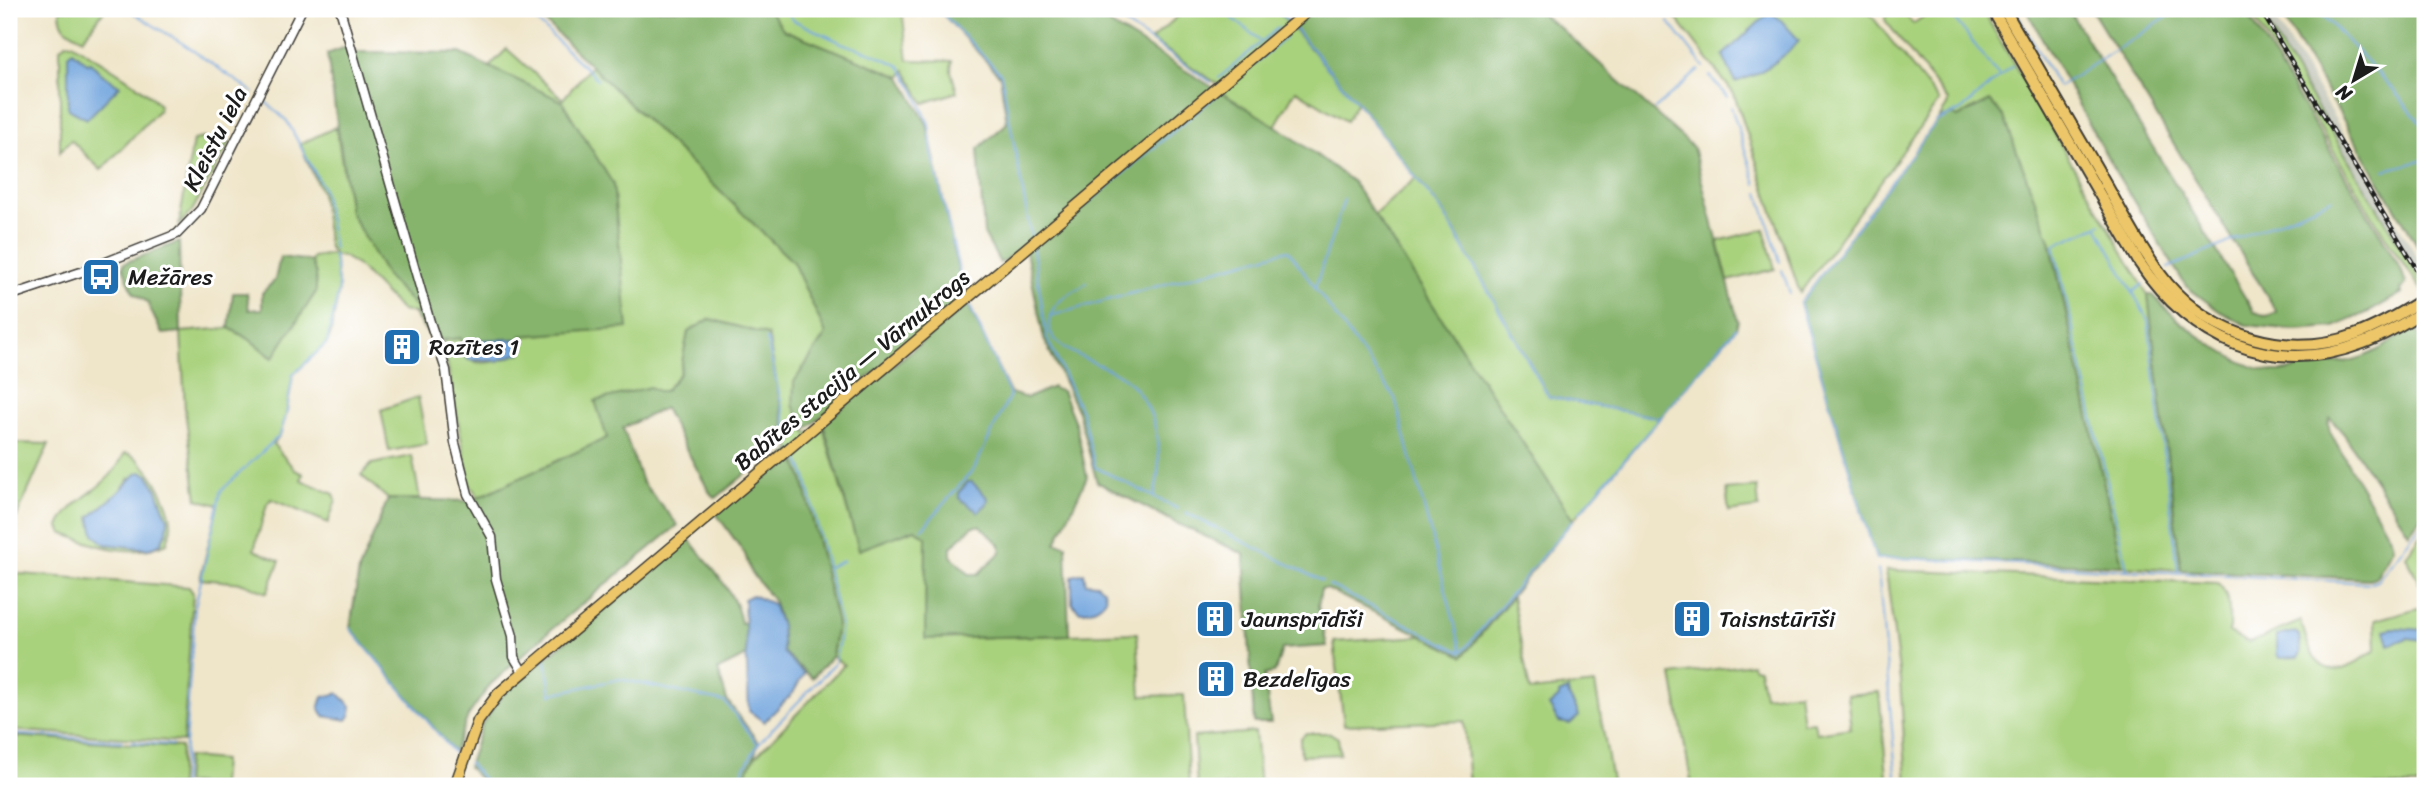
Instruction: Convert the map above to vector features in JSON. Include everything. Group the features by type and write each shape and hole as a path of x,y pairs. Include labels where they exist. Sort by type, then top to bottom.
{"highway":[{"path":"1992,9 2140,262 2165,296 2196,323 2221,339 2248,349 2301,355 2332,352 2361,344 2391,331 2422,306"},
{"path":"2004,9 2146,252 2168,284 2199,313 2225,329 2245,336 2266,342 2302,344 2326,343 2356,335 2422,306"}],"main road":[{"name":"Babītes stacija — Vārnukrogs","path":"455,786 478,721 499,693 1310,9"}],"street":[{"name":"Kleistu iela","path":"9,296 81,272 177,234 201,209 302,9"},
{"path":"340,9 430,322 443,357 455,443 468,494 492,537 496,579 513,636 514,657 523,672"}],"shaded area":[{"path":"2258,9 2269,9 2337,122 2425,270 2425,287"}],"green space":[{"path":"9,9 12,9 15,178 9,202"},
{"path":"60,9 105,9 83,39 63,25"},
{"path":"532,9 768,9 784,30 901,77 927,124 964,298 805,430 793,405 794,382 826,334 793,262"},
{"path":"768,9 902,9 908,60 952,61 951,71 957,92 924,103 905,70 901,77 784,30"},
{"path":"938,9 1085,9 1284,131 1353,182 1573,520 1463,656 1327,589 1321,589 1318,606 1327,646 1282,649 1275,672 1264,675 1271,723 1254,723 1244,554 1097,482 1078,412 1044,339 1025,247 1000,263 984,234 978,149 1007,123 1000,76"},
{"path":"1186,9 1276,9 1357,102 1346,121 1296,90 1275,126 1220,92 1222,87 1151,40"},
{"path":"1315,9 1534,9 1560,28 1693,147 1738,321 1736,328 1660,418 1549,397 1445,215 1357,102 1293,27"},
{"path":"1669,9 1866,9 1939,101 1800,293 1734,94"},
{"path":"1893,9 1901,9 1913,24 1934,9 1982,9 2148,295 2181,570 2122,566 2050,240 1975,107 1958,117 1942,117 1937,121 1948,101 1885,20"},
{"path":"2026,9 2068,9 2254,312 2267,316 2277,312 2091,9 2245,9 2401,269 2406,284 2401,290 2402,293 2371,311 2334,327 2296,330 2246,325 2219,311 2186,286 2115,171"},
{"path":"2249,9 2258,9 2425,291 2423,292 2384,235"},
{"path":"2278,9 2425,9 2425,258"},
{"path":"66,43 72,43 119,73 160,106 101,170 71,140 60,152 60,48"},
{"path":"346,47 349,55 357,52 460,53 562,101 613,184 628,328 521,336 523,344 518,339 478,340 462,345 461,338 433,341 414,314 422,313 387,277 350,212 327,54"},
{"path":"507,49 563,99 591,66 793,262 826,334 794,382 807,434 823,428 859,550 915,529 926,537 925,639 1137,633 1141,696 1184,695 1189,786 739,786 754,758 844,665 832,656 837,624 803,479 786,438 768,335 710,319 688,332 680,373 665,391 658,391 607,438 479,497 470,485 443,341 461,338 461,352 469,360 483,363 505,358 523,348 521,336 562,101 489,67"},
{"path":"1990,101 2004,117 2050,240 2122,566 1876,559 1800,303 1937,121 1951,114 1958,117"},
{"path":"336,127 350,212 387,277 423,314 402,311 358,266 344,257 334,255 339,290 330,336 327,343 293,375 286,416 280,435 273,444 295,470 303,474 301,480 334,494 336,500 328,523 271,499 267,504 254,550 280,561 267,593 243,583 200,579 218,505 197,499 185,410 181,332 229,328 249,339 272,358 316,292 316,274 311,261 313,257 334,254 329,248 321,192 300,144"},
{"path":"203,138 222,146 230,142 192,211 179,225 193,140"},
{"path":"1416,178 1445,215 1549,397 1660,418 1573,520 1374,215"},
{"path":"1764,229 1775,269 1728,281 1718,241"},
{"path":"179,242 181,332 162,334 147,302 133,292 123,267 124,263"},
{"path":"280,257 311,261 316,274 316,292 273,358 249,339 229,328 233,293 247,293 249,310 262,309 262,293 275,280"},
{"path":"2148,295 2153,295 2208,343 2242,362 2274,372 2358,359 2416,326 2420,336 2425,334 2425,512 2409,533 2344,434 2330,418 2328,423 2330,432 2392,541 2393,548 2376,577 2369,579 2181,570"},
{"path":"968,304 1010,393 1027,398 1053,387 1062,391 1076,425 1087,477 1056,543 1066,545 1069,635 925,639 926,537 915,529 859,550 823,423","holes":["973,526 981,526 1000,545 1001,552 978,574 969,574 951,556 951,547"]},
{"path":"710,319 768,335 787,440 716,498 710,493 664,408 623,428 642,482 678,525 547,633 490,685 468,716 454,752 350,628 359,570 388,499 470,501 607,438 595,401 650,387 665,391 680,373 688,332"},
{"path":"418,397 427,444 389,451 381,410"},
{"path":"9,443 49,444 9,534"},
{"path":"791,450 803,479 837,624 832,656 812,678 783,652 781,626 774,602 750,570 745,554 715,512"},
{"path":"125,453 141,463 163,495 171,528 167,543 149,549 164,509 160,499 130,478 118,493 90,517 105,544 148,549 114,549 62,533 59,527 70,510 107,479"},
{"path":"412,456 420,499 388,499 361,475 372,464"},
{"path":"1757,487 1759,508 1729,512 1726,490"},
{"path":"2425,530 2425,594 2406,556"},
{"path":"688,538 720,578 733,600 741,623 745,622 747,656 718,670 727,700 758,742 754,758 739,786 486,786 468,767 482,724 502,695"},
{"path":"1886,570 2218,583 2228,600 2229,633 2249,643 2301,621 2313,655 2324,667 2332,669 2351,666 2376,650 2375,620 2425,606 2424,786 1907,786 1900,680"},
{"path":"9,573 189,587 193,593 183,742 9,730"},
{"path":"1512,597 1530,691 1595,684 1613,786 1469,786 1464,721 1344,725 1334,642 1423,636 1463,656"},
{"path":"1751,664 1759,669 1764,696 1799,692 1803,723 1814,722 1816,733 1851,728 1847,695 1879,692 1888,786 1692,786 1672,675"},
{"path":"1255,732 1260,786 1197,786 1194,737"},
{"path":"1306,733 1330,733 1338,738 1340,754 1301,756 1300,739"},
{"path":"9,736 181,747 179,786 9,786"},
{"path":"187,757 223,760 221,785 185,783"}],"water":[{"path":"1770,12 1799,40 1770,66 1735,82 1723,55"},
{"path":"72,51 120,86 87,119 68,109 68,55"},
{"path":"518,339 523,344 521,353 497,361 469,360 461,352 462,345 478,340"},
{"path":"137,473 148,475 156,488 168,519 167,531 161,543 150,549 105,544 94,534 90,517"},
{"path":"968,482 972,482 988,498 987,504 978,512 959,498 959,492"},
{"path":"1084,573 1086,583 1097,584 1104,590 1106,599 1094,609 1079,611 1072,603 1072,576"},
{"path":"752,595 773,604 781,626 783,652 804,674 793,693 764,722 749,711 744,599"},
{"path":"2385,630 2425,630 2422,640 2408,638 2389,645"},
{"path":"2295,632 2299,635 2301,653 2298,657 2280,658 2277,654 2277,636"},
{"path":"1568,690 1579,716 1570,724 1559,722 1549,706 1559,694"},
{"path":"338,693 351,706 351,714 347,720 324,716 319,708 323,697"}],"waterway":[{"path":"9,202 15,178 12,9"},
{"path":"127,9 254,93"},
{"path":"524,9 598,80"},
{"path":"786,9 793,20 900,66 915,91 929,124 932,152 965,296"},
{"path":"938,9 1001,74 1031,236"},
{"path":"1103,9 1211,82"},
{"path":"1221,9 1261,41"},
{"path":"1276,9 1288,21"},
{"path":"1947,9 1999,76"},
{"path":"2014,9 2058,87 2180,9"},
{"path":"2317,9 2389,85 2425,128"},
{"path":"1668,21 1704,67"},
{"path":"1219,78 1279,27"},
{"path":"1294,28 1357,102 1445,215 1549,397 1660,418"},
{"path":"1069,219 1286,37"},
{"path":"2012,66 1961,110 1937,121 1800,303 1876,559 1901,558 2371,583 2377,581 2425,520"},
{"path":"1655,109 1699,70"},
{"path":"1710,76 1727,97"},
{"path":"261,98 287,121 323,188 334,249"},
{"path":"1731,107 1756,184"},
{"path":"2385,170 2425,160"},
{"path":"1759,193 1780,262"},
{"path":"2168,268 2332,199"},
{"path":"1344,200 1315,288 1395,398 1462,652"},
{"path":"2101,224 2054,245 2127,569"},
{"path":"2098,228 2148,320 2178,571"},
{"path":"1033,249 1047,338 1082,413 1095,467 1178,509"},
{"path":"1050,316 1288,250 1315,287"},
{"path":"182,786 195,607 221,491 280,435 293,375 327,343 339,290 334,255"},
{"path":"1782,270 1790,293"},
{"path":"1087,283 1053,308 1049,327 1054,338 1063,347 1118,374 1139,393 1147,406 1157,435 1159,466 1154,497"},
{"path":"2134,291 2143,284"},
{"path":"922,529 974,469 1010,395 969,304"},
{"path":"1579,513 1736,328"},
{"path":"767,340 790,441"},
{"path":"734,786 758,744 835,663 841,626 806,477 795,450"},
{"path":"1186,513 1322,581"},
{"path":"1463,651 1573,520"},
{"path":"828,567 843,561"},
{"path":"1878,569 1897,786"},
{"path":"1329,585 1461,652"},
{"path":"350,628 455,754 446,786"},
{"path":"546,660 551,694 620,679 725,702 757,743"},
{"path":"9,734 122,741"},
{"path":"131,742 172,745"},
{"path":"469,763 489,786"}],"railway":[{"path":"2260,9 2425,283"}],"place":[{"name":"Mežāres","path":"101,277"},
{"name":"Rozītes 1","path":"402,347"},
{"name":"Jaunsprīdīši","path":"1215,619"},
{"name":"Taisnstūrīši","path":"1692,619"},
{"name":"Bezdelīgas","path":"1216,679"}]}
